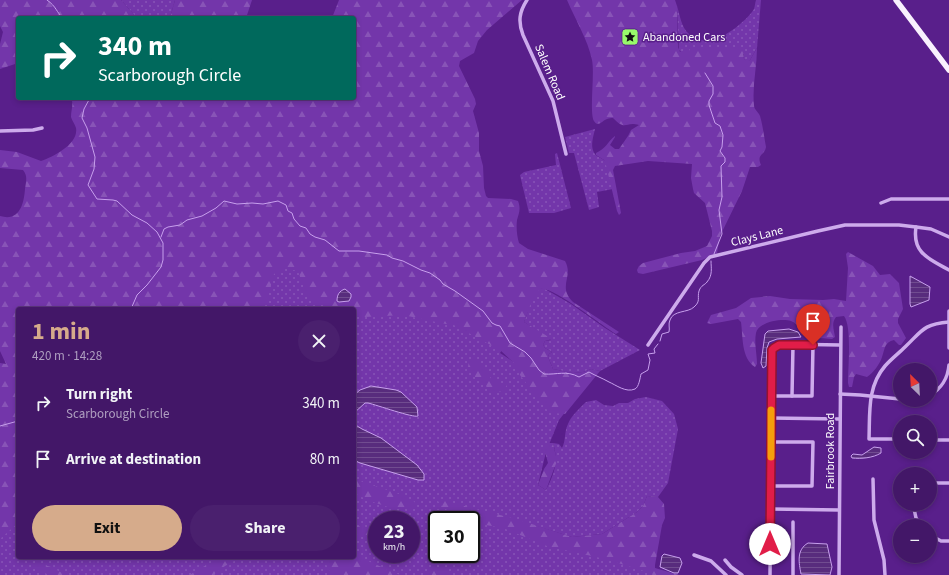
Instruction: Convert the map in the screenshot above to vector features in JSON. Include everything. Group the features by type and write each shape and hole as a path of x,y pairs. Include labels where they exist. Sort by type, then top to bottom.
{"main road":[{"path":"896,0 949,70"}],"street":[{"name":"Salem Road","path":"527,0 521,10 520,25 523,35 553,101 566,154"},
{"path":"0,131 33,130 42,128"},
{"path":"881,203 891,199 949,199"},
{"name":"Clays Lane","path":"648,345 704,263 710,258 845,225 899,225 931,229 949,237"},
{"path":"916,227 915,239 922,254 949,270"},
{"path":"949,311 949,348"},
{"path":"893,439 869,439 871,396 874,381 882,369 918,333 932,325 949,322"},
{"name":"Fairbrook Road","path":"839,575 841,327"},
{"path":"770,575 772,350 779,345 840,345"},
{"path":"792,396 793,345"},
{"path":"771,396 812,396 813,345"},
{"path":"937,390 942,386 947,376 949,365"},
{"path":"840,394 893,398"},
{"path":"771,418 840,419"},
{"path":"937,440 949,440"},
{"path":"771,442 813,442 812,486 771,486"},
{"path":"873,479 874,524 883,555 885,575"},
{"path":"937,483 949,483"},
{"path":"771,509 840,510"},
{"path":"793,522 793,575"},
{"path":"937,539 941,541 949,541"},
{"path":"694,555 711,561 726,575"},
{"path":"725,560 739,574"}],"green space":[{"path":"0,0 121,0 135,16 16,16 16,64 0,69 0,44 3,32 0,26"},
{"path":"121,0 175,0 171,16 135,16"},
{"path":"175,0 252,0 247,16 171,16"},
{"path":"339,0 522,0 487,30 478,41 474,53 460,61 459,66 476,104 473,111 479,133 479,151 483,166 484,188 488,198 511,199 518,201 520,209 517,220 517,235 519,243 528,249 565,261 568,272 566,291 568,296 573,302 619,332 616,334 578,307 555,294 540,289 533,299 524,322 552,339 545,341 543,345 552,352 548,357 553,369 573,373 591,369 600,371 565,414 554,413 546,409 520,375 514,363 500,350 452,324 403,315 365,317 356,315 356,307 328,307 307,297 298,271 284,268 274,274 265,307 16,307 16,525 0,539 0,363 6,364 0,351 0,216 12,216 20,210 23,200 26,174 23,170 0,168 0,150 17,152 41,161 64,149 76,134 76,128 71,117 72,100 356,100 356,16 333,16"},
{"path":"567,0 675,0 677,6 678,47 680,52 689,51 690,49 737,48 743,50 744,59 747,61 750,60 757,48 754,105 760,116 766,147 760,157 761,165 758,167 750,167 742,191 720,236 717,253 702,260 643,274 638,273 637,270 639,266 643,263 695,251 707,246 712,236 712,231 705,203 694,193 691,178 692,164 648,161 615,166 613,170 621,213 619,215 606,165 604,160 596,155 596,153 615,136 610,145 615,149 619,149 631,130 639,125 623,125 613,118 599,124 594,121 592,110 592,60 584,37"},
{"path":"756,0 761,0 757,48 750,60 747,62 744,59 744,54 681,52 679,50 677,6 682,24 686,31 699,39 706,41 718,38 733,30 751,14"},
{"path":"595,129 592,147 597,156 604,160 607,164 613,189 597,192 599,207 589,210 574,153 569,153 565,137"},
{"path":"557,153 571,208 554,213 529,213 520,175 524,172 556,165 555,154"},
{"path":"274,237 545,289 571,304 640,350 600,371 591,369 573,373 553,369 548,357 552,352 543,345 545,341 551,340 524,322 528,311 500,353 574,401 559,420 546,452 538,485 546,490 556,462 553,443 559,444 562,448 569,421 586,402 596,400 604,405 613,406 619,403 628,403 635,399 646,397 662,401 674,414 678,429 668,483 658,497 647,496 643,506 637,512 602,534 572,537 530,524 673,575 0,575 0,424 16,413 16,559 356,559 356,307 257,307"},
{"path":"848,252 873,266 880,275 890,274 899,283 903,309 898,319 898,323 906,338 901,345 894,340 888,342 885,346 880,363 874,371 867,377 856,374 852,387 849,387 848,383 849,338 844,316 836,317 834,319 833,327 835,337 832,339 807,336 797,324 787,320 771,322 761,326 755,337 757,364 755,367 747,358 741,322 738,319 711,324 707,323 711,315 736,308 751,298 770,296 790,299 834,299 846,301 848,268 846,254"},
{"path":"474,360 492,380 507,385 502,392 493,392 476,378 468,368 469,361"},
{"path":"548,443 553,443 557,461 546,490 538,485 548,463 544,448"},
{"path":"356,479 393,492 415,502 413,508 394,509 370,501 356,494"},
{"path":"647,496 658,497 664,504 665,518 662,525 655,568 679,575 653,575 605,559 547,546 503,528 480,523 480,511 449,511 443,508 436,498 513,518 572,537 602,534 637,512 643,506"},
{"path":"356,525 368,530 368,534 361,537 356,534"},
{"path":"356,556 368,561 368,563 372,563 400,575 327,575 327,573 330,572 324,560 322,559 356,559"},
{"path":"217,559 237,559 213,575 190,575 197,570"},
{"path":"38,563 51,567 66,575 49,575 35,568"},
{"path":"428,569 443,569 453,575 425,575"}],"shaded area":[{"path":"910,276 930,287 929,300 911,307 910,304"},
{"path":"345,289 351,294 349,301 337,301 337,297 341,291"},
{"path":"789,329 798,332 801,337 777,339 769,342 767,348 766,366 763,368 761,363 765,334 768,331"},
{"path":"371,386 401,392 417,407 418,416 368,403 365,403 356,411 356,393 360,390"},
{"path":"356,425 381,438 417,465 424,474 424,480 418,480 356,461"},
{"path":"874,447 881,448 881,453 863,458 852,458 851,456 853,454 862,455"},
{"path":"808,543 827,544 832,567 830,575 801,574 799,557 802,549"},
{"path":"664,554 680,558 682,563 678,573 674,573 660,567 662,556"}],"waterway":[{"path":"47,0 53,5 61,16"},
{"path":"705,73 713,86 713,94 709,101 709,105 715,123 720,126 723,135 722,147 720,151 725,158 725,162 721,166 722,197 719,210 722,234 714,254"},
{"path":"89,100 84,109 82,118 87,128 95,157 94,169 88,185 97,199 117,201 132,215 147,223 157,232 163,243 163,260 161,267 137,295 132,307"},
{"path":"161,237 164,229 180,225 187,220 202,216 216,208 224,201 237,204 263,204 278,201 286,205 288,211 292,213 294,219 300,226 306,228 310,234 315,237 325,240 339,251 359,251 387,255 430,273 443,284 483,311 492,323 500,326 510,343 525,352 544,374 566,373 579,377 589,372 621,388 632,390 637,386 641,374 648,370 650,360 648,354 655,353 654,349 658,344"},
{"path":"660,341 662,334 669,332 669,323 672,317 677,313 691,309 697,303 698,293 710,277 711,261"},
{"path":"0,426 16,422"}],"slow traffic":[{"path":"771,410 771,457"}],"place":[{"name":"Abandoned Cars","path":"630,37"}],"route":[{"path":"770,544 772,350 776,346 782,344 813,345"}]}
